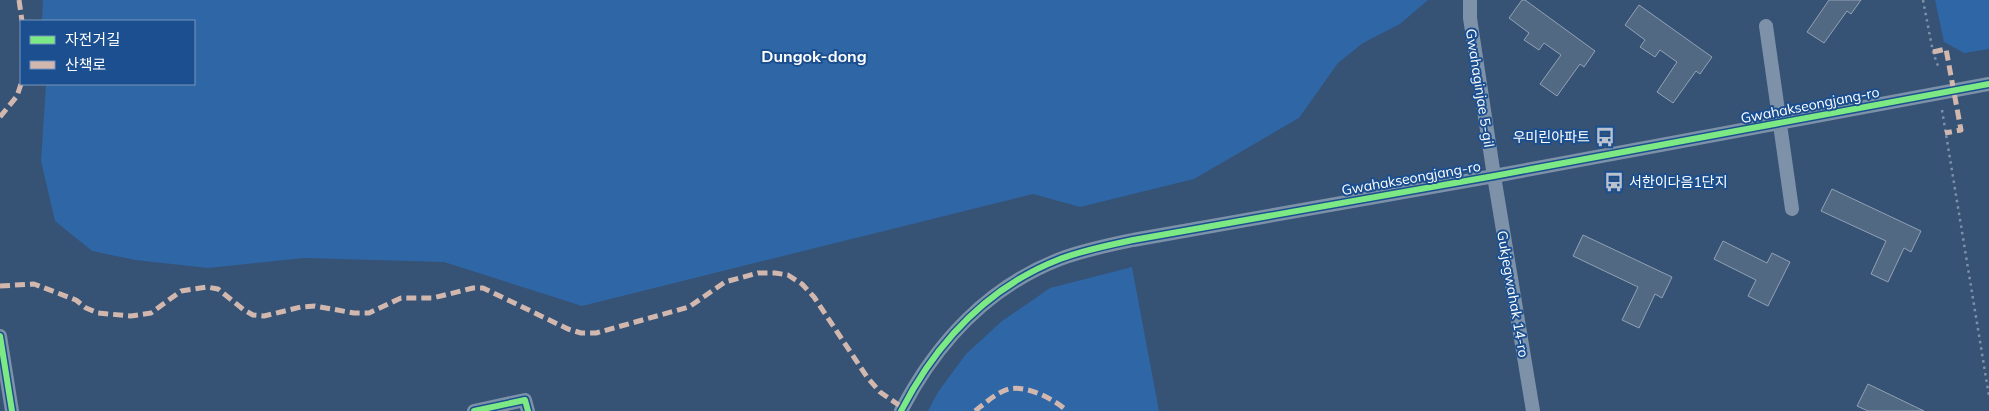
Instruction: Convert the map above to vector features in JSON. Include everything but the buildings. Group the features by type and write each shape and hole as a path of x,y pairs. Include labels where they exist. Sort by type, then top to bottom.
{"street":[{"name":"Gwahaginjae 5-gil","path":"1470,0 1470,18 1494,176"},
{"path":"1766,26 1792,209"},
{"name":"Gwahakseongjang-ro","path":"901,411 913,388 928,366 963,322 1003,289 1059,260 1134,240 1494,176 1989,84"},
{"name":"Gukjegwahak 14-ro","path":"1494,176 1533,411"},
{"path":"0,336 12,411"},
{"path":"474,411 525,400 528,411"}],"path":[{"path":"1923,0 1933,52 1938,66"},
{"path":"1942,110 1989,396"}],"shaded area":[{"path":"43,0 1428,0 1400,24 1363,43 1338,63 1299,118 1194,179 1080,207 1033,194 582,306 444,262 304,258 208,268 135,260 92,251 55,221 41,161 46,85 195,85 195,20 42,20"},
{"path":"1935,0 1989,0 1989,49 1964,53 1944,42"},
{"path":"1132,267 1159,411 928,411 938,392 966,354 1002,321 1050,288"}],"marked path":[{"path":"19,0 22,20"},
{"path":"1933,52 1946,49 1961,130 1945,133"},
{"path":"0,117 17,96 21,85"},
{"path":"0,286 34,284 76,300 86,308 98,313 131,316 151,313 181,291 207,287 218,289 253,315 264,316 301,307 315,306 354,313 369,313 401,298 433,298 473,288 483,288 568,329 581,333 596,333 689,307 725,282 758,273 775,273 788,275 802,284 814,297 867,377 880,392 903,408"},
{"path":"975,411 991,398 1009,389 1016,388 1040,394 1067,411"}],"cycle path":[{"path":"901,411 930,362 948,340 987,301 1034,271 1078,253 1133,240 1494,176 1989,84"},
{"path":"0,336 12,411"},
{"path":"474,411 525,400 528,411"}],"place":[{"name":"우미린아파트","path":"1605,137"},
{"name":"서한이다음1단지","path":"1614,182"}],"district":[{"name":"Dungok-dong","path":"814,56"}]}
